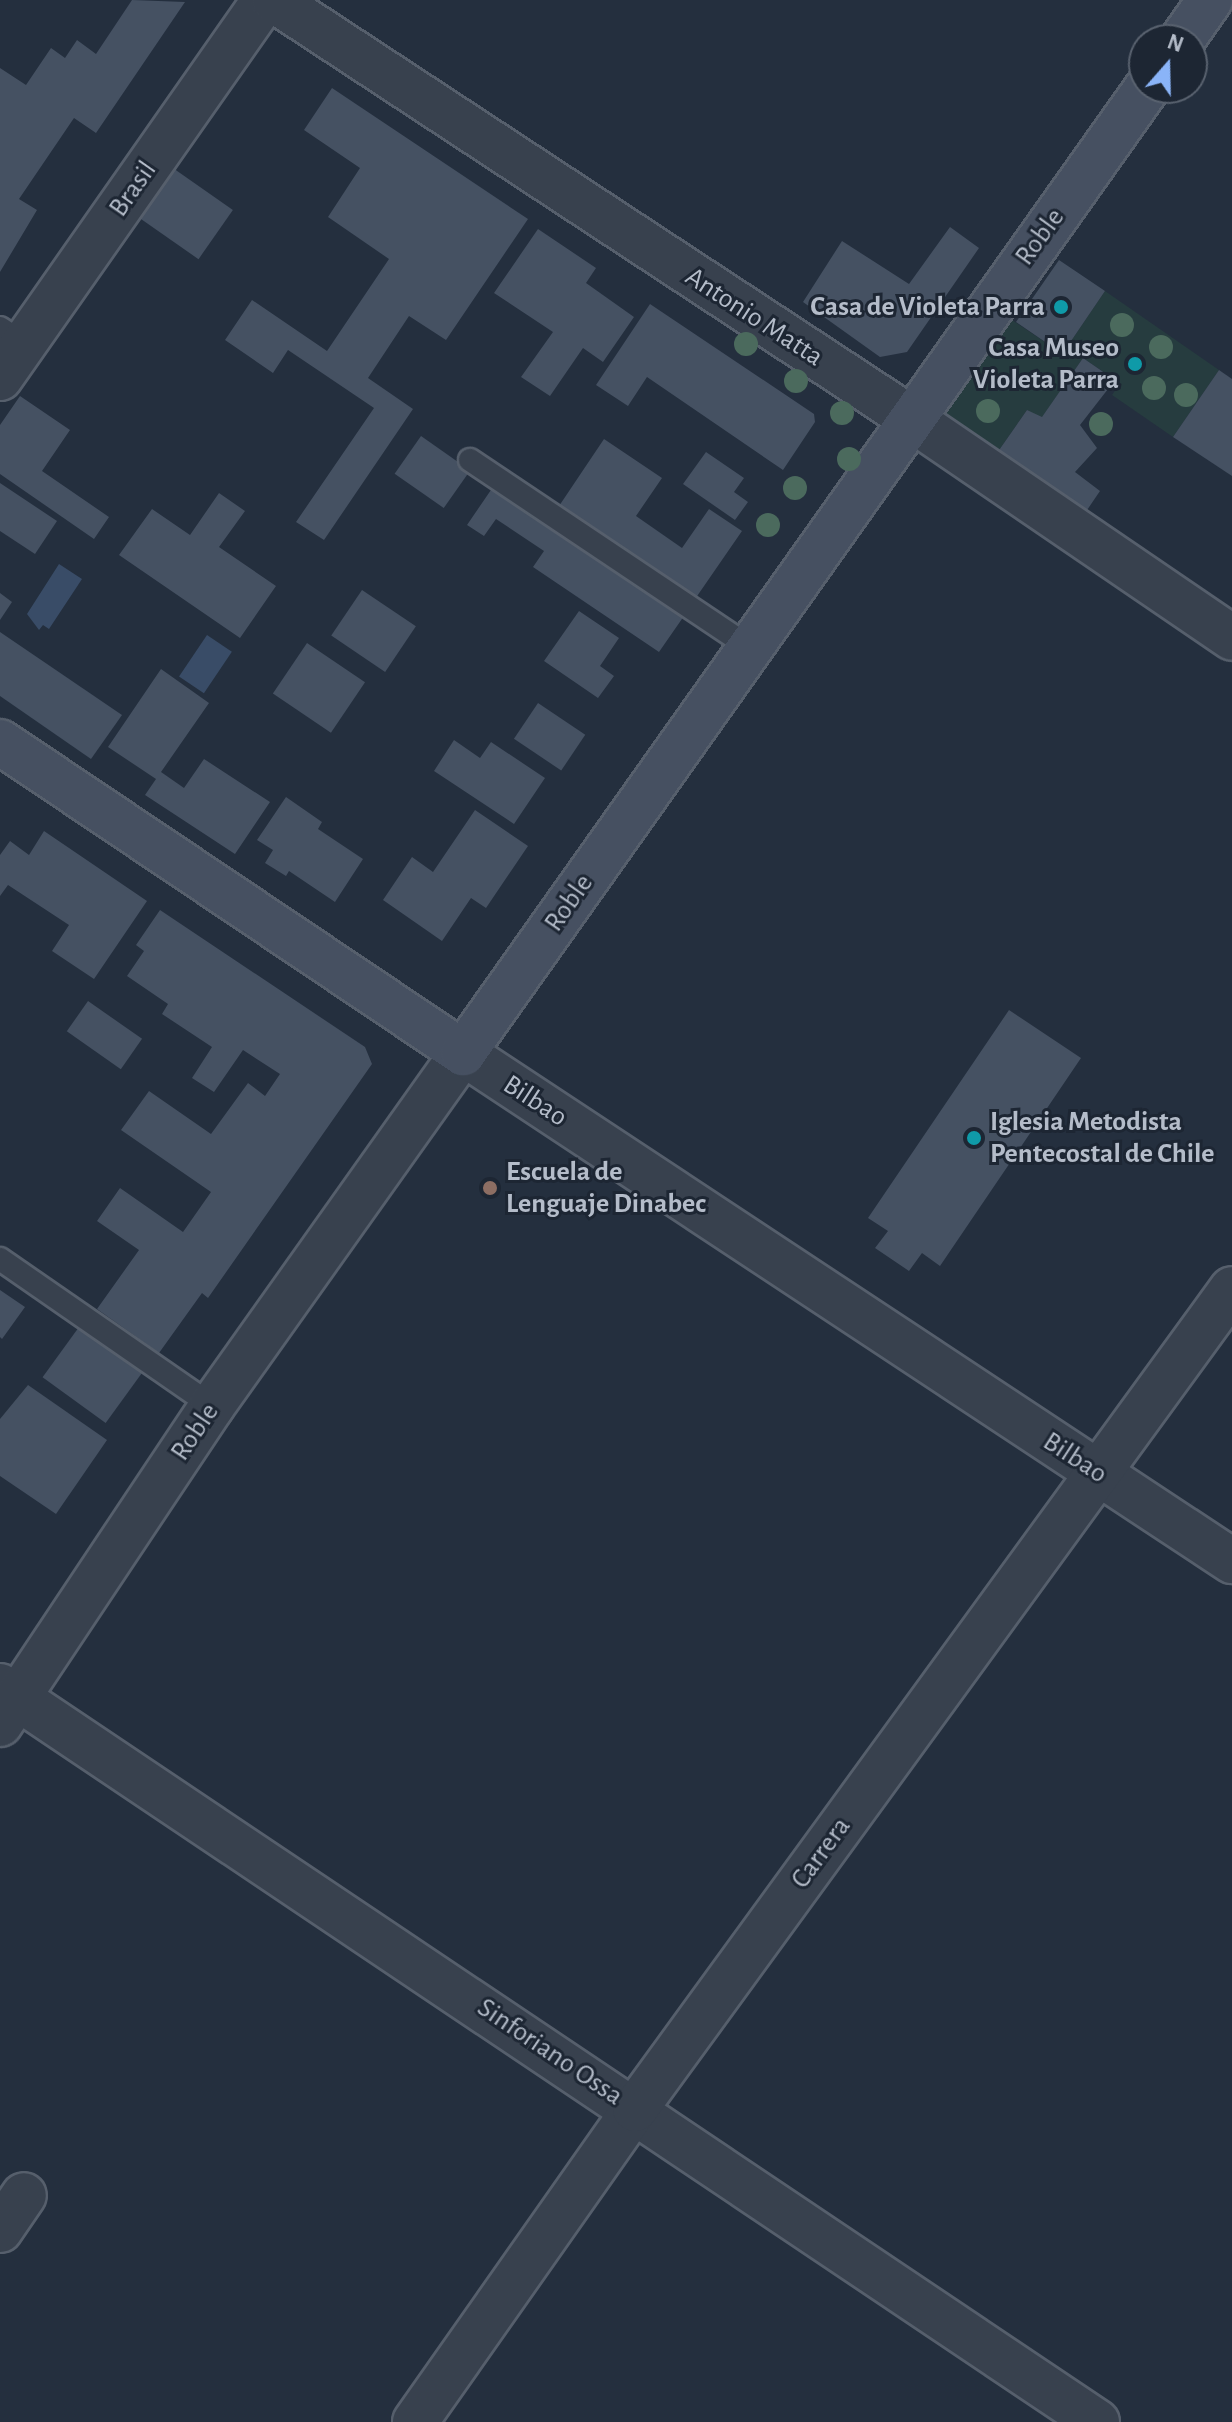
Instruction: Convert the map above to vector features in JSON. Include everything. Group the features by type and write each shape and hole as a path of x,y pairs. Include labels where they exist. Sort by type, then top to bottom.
{"main road":[{"path":"1193,24 1210,0"},
{"name":"Roble","path":"463,1053 910,418 1136,104"},
{"name":"Bilbao","path":"0,742 463,1053"}],"street":[{"name":"Brasil","path":"8,350 265,0"},
{"name":"Antonio Matta","path":"274,0 910,418 1232,638"},
{"name":"Roble","path":"6,1703 463,1053"},
{"name":"Bilbao","path":"463,1053 1232,1561"},
{"name":"Carrera","path":"415,2422 635,2109 1232,1289"},
{"name":"Sinforiano Ossa","path":"6,1703 635,2109 1097,2422"}],"lane":[{"path":"470,460 749,647"},
{"path":"0,1259 212,1406"}],"green space":[{"path":"1105,291 1219,370 1173,437 1112,395 1120,383 1083,358 1041,419 1027,410 997,453 948,420 945,403 1006,316 1054,348 1059,341 1067,347"}],"water":[{"path":"59,564 82,579 49,629 43,625 39,630 27,614"},
{"path":"207,635 232,652 204,693 179,676"}],"building":[{"path":"132,0 185,2 96,133 74,118 19,199 37,210 0,272 0,68 26,85 51,48 65,58 77,40 96,54"},
{"path":"332,88 528,219 446,340 409,316 368,378 413,409 324,540 296,522 374,408 288,350 273,373 225,340 252,300 327,351 389,259 328,217 360,168 304,130"},
{"path":"160,159 233,210 198,259 126,208"},
{"path":"950,227 979,248 907,352 880,357 803,302 842,241 909,284"},
{"path":"538,229 596,268 586,283 634,317 603,362 583,348 550,396 521,377 553,332 494,293"},
{"name":"Casa de Violeta Parra","path":"1059,260 1105,291 1067,347 1059,341 1054,348 1016,322"},
{"path":"650,304 814,414 815,422 783,470 647,377 628,406 596,385"},
{"path":"1083,358 1115,380 1080,425 1097,448 1075,472 1100,491 1083,516 997,453 1027,410 1042,417"},
{"path":"1219,370 1232,379 1232,476 1173,437"},
{"path":"20,396 70,430 42,471 109,517 94,539 0,474 0,425"},
{"path":"421,436 470,470 444,508 395,474"},
{"path":"604,439 662,478 636,516 682,548 709,509 742,531 693,602 557,509"},
{"path":"706,452 744,478 734,492 748,502 735,520 683,484"},
{"path":"0,483 57,521 35,554 0,531"},
{"path":"493,487 684,616 659,652 533,567 544,551 496,519 484,536 467,525"},
{"path":"219,493 245,511 219,547 276,586 240,638 119,555 152,509 190,535"},
{"path":"362,590 416,626 385,672 331,636"},
{"path":"0,593 12,602 0,620"},
{"path":"579,611 619,638 600,666 614,676 598,698 544,661"},
{"path":"0,632 122,715 91,759 0,696"},
{"path":"307,643 365,682 331,733 273,694"},
{"path":"161,669 209,703 161,772 184,788 204,759 270,802 235,854 145,795 156,779 108,747"},
{"path":"538,703 585,735 561,771 514,739"},
{"path":"454,740 480,758 491,742 545,778 514,824 434,771"},
{"path":"286,797 322,822 318,829 363,859 335,902 289,871 286,876 265,863 273,850 257,840"},
{"path":"475,810 528,846 486,908 471,898 442,941 383,900 412,857 433,872"},
{"path":"44,831 147,901 94,979 52,951 69,925 8,885 0,896 0,855 10,841 29,855"},
{"path":"160,910 365,1047 372,1064 208,1298 202,1293 159,1353 97,1309 139,1250 97,1221 120,1188 183,1232 211,1192 121,1130 149,1091 211,1134 248,1083 265,1096 280,1074 243,1050 214,1092 192,1078 212,1047 162,1014 168,1004 127,976 144,951 136,945"},
{"path":"88,1001 142,1039 121,1069 67,1031"},
{"name":"Iglesia Metodista Pentecostal de Chile","path":"1009,1010 1081,1058 940,1266 922,1253 909,1271 875,1248 888,1231 868,1218"},
{"path":"0,1290 25,1307 2,1339 0,1337"},
{"path":"79,1327 142,1373 106,1423 43,1377"},
{"path":"28,1385 107,1440 56,1514 0,1476 0,1419"}],"place":[{"name":"Casa de Violeta Parra","path":"1061,307"},
{"name":"Casa Museo Violeta Parra","path":"1135,364"},
{"name":"Iglesia Metodista Pentecostal de Chile","path":"974,1138"},
{"name":"Escuela de Lenguaje Dinabec","path":"490,1188"}]}
